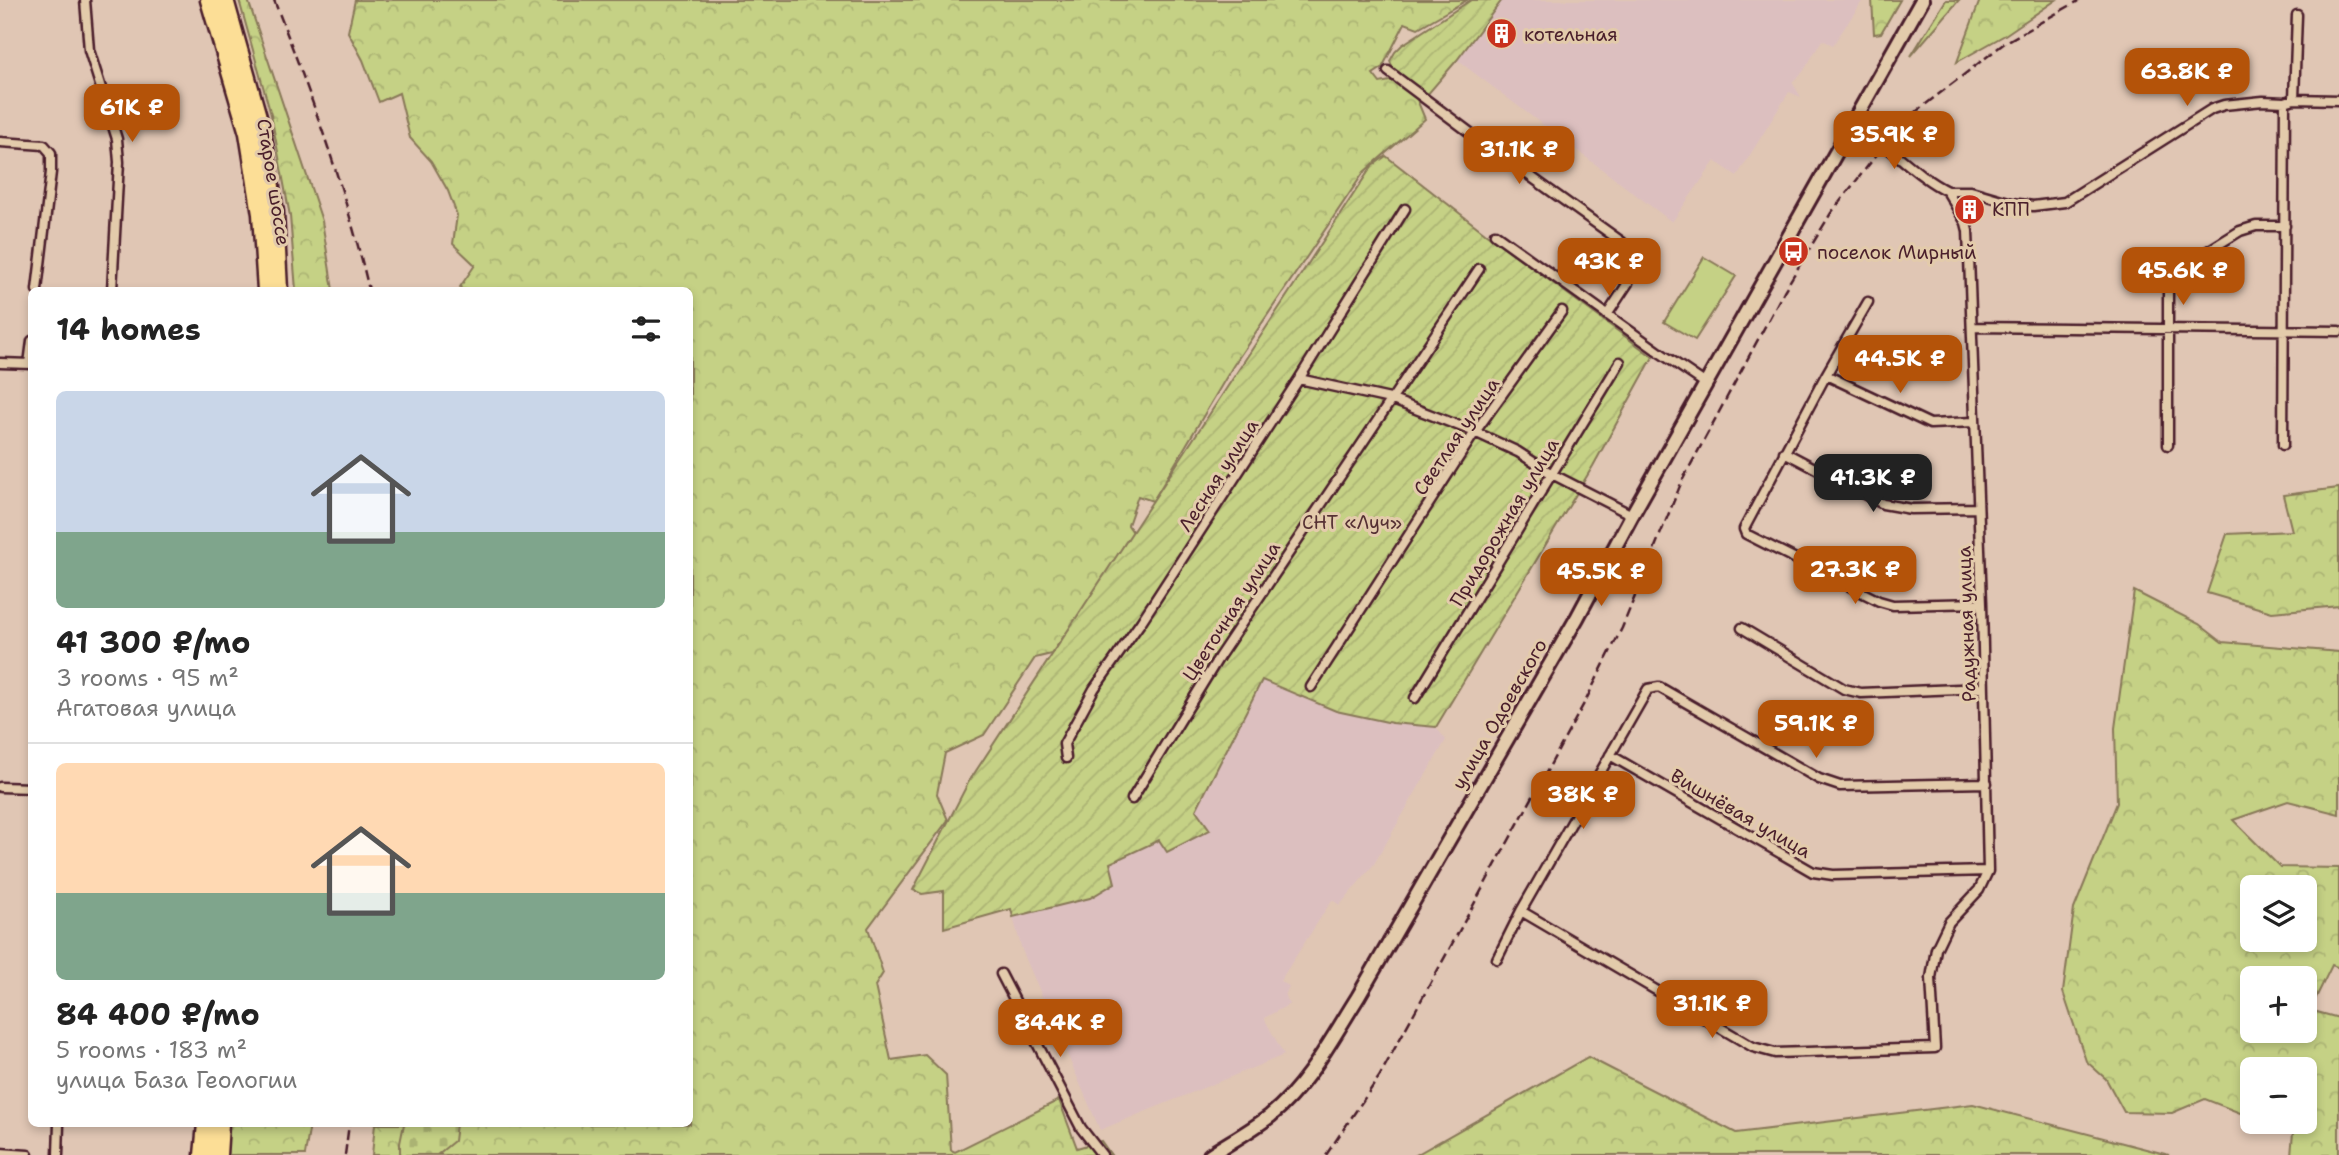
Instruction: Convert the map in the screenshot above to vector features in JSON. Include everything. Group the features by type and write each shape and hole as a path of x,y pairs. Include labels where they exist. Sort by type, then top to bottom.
{"highway":[{"name":"Старое шоссе","path":"209,0 248,133 261,214 266,287"},
{"name":"Старое шоссе","path":"225,0 262,131 275,212 279,287"},
{"path":"203,1155 206,1127"},
{"path":"218,1155 220,1127"}],"street":[{"path":"85,0 89,50 117,139 119,175 112,287"},
{"name":"улица Одоевского","path":"1210,1155 1269,1117 1294,1092 1358,997 1577,618 1632,515 1922,0"},
{"path":"2294,99 2297,15"},
{"path":"1388,71 1622,242 1612,269 1628,283 1608,314"},
{"path":"1852,125 1868,132 1928,181 1947,191 1970,191 2012,203 2042,207 2066,202 2212,109 2224,105 2285,102 2294,99 2339,100"},
{"path":"2283,445 2285,102"},
{"path":"0,142 44,145 51,153 37,287"},
{"name":"Радужная улица","path":"1947,191 1966,223 1968,232 1982,603 1988,871"},
{"name":"Лесная улица","path":"1066,758 1064,744 1094,689 1142,622 1405,209"},
{"path":"2168,445 2168,282 2171,274 2240,231 2256,226 2285,226"},
{"path":"1496,234 1706,384"},
{"name":"Цветочная улица","path":"1132,799 1219,657 1479,269"},
{"path":"1868,302 1744,529 1746,534 1879,601 1893,605 1982,603"},
{"name":"Светлая улица","path":"1311,687 1475,432 1562,311"},
{"path":"1972,327 2339,331"},
{"name":"Придорожная улица","path":"1415,698 1620,362"},
{"path":"0,363 28,364"},
{"path":"1826,375 1930,424 1974,422"},
{"path":"1299,379 1390,399 1475,432 1518,452 1552,474 1632,515"},
{"path":"1784,452 1883,504 1911,509 1978,508"},
{"path":"1742,628 1844,689 1861,693 1983,688"},
{"path":"1497,959 1521,911 1648,689 1659,687 1819,779 1840,786 1987,783"},
{"name":"Вишнёвая улица","path":"1610,755 1812,872 1833,875 1988,871"},
{"path":"0,787 28,788"},
{"path":"1521,911 1753,1047 1775,1053 1935,1048 1931,978 1936,949 1949,922 1979,890 1988,871"},
{"path":"1001,974 1062,1095 1081,1128 1102,1155"},
{"path":"58,1155 59,1127"},
{"path":"0,1153 28,1155"}],"shaded area":[{"path":"1502,0 1863,0 1833,45 1822,40 1803,72 1792,82 1801,97 1789,92 1737,176 1715,161 1672,222 1457,60"},
{"path":"1262,680 1336,711 1392,723 1436,727 1446,740 1374,864 1340,905 1332,900 1280,981 1289,986 1285,996 1290,1004 1264,1018 1284,1055 1100,1130 1022,950 1013,917 1090,898 1109,863 1159,839 1210,830 1195,810"}],"green space":[{"path":"239,0 248,0 322,221 333,287 296,287 290,216 271,115"},
{"path":"355,0 1467,0 1418,28 1405,23 1382,68 1373,74 1380,83 1395,80 1416,97 1425,119 1364,172 1233,366 1153,501 1138,496 1128,525 1137,538 1051,654 1035,658 984,735 945,753 937,794 948,820 868,928 883,973 875,986 891,1060 925,1055 946,1075 951,1150 955,1152 1059,1100 1077,1148 1101,1141 1111,1155 372,1155 375,1127 693,1127 693,287 460,287 475,265 453,244 457,215 448,191 431,161 410,138 399,93 379,102 363,60 348,32"},
{"path":"1471,0 1502,0 1427,95 1393,69 1390,61 1402,45"},
{"path":"1872,0 1900,0 1881,33 1874,34"},
{"path":"1946,0 1959,0 1911,56"},
{"path":"1980,0 2056,0 2005,35 1957,62"},
{"name":"СНТ «Луч»","path":"1386,156 1653,357 1593,466 1436,727 1392,723 1336,711 1262,680 1196,810 1210,830 1167,852 1159,840 1110,863 1115,883 1090,898 1013,917 1011,909 944,928 944,891 922,894 913,890 968,783 1372,166"},
{"path":"1704,257 1736,276 1695,340 1664,322"},
{"path":"2339,488 2339,606 2272,612 2207,593 2227,534 2292,531 2283,495"},
{"path":"2134,591 2199,624 2222,642 2339,652 2339,814 2288,801 2233,820 2280,867 2339,868 2339,968 2332,965 2317,996 2317,966 2240,966 2240,1043 2317,1043 2317,1012 2339,1018 2339,1155 2291,1155 2293,1134 2317,1134 2317,1057 2240,1057 2240,1113 2205,1099 2172,1113 2124,1112 2106,1079 2086,1061 2063,992 2074,909 2117,803 2115,728"},
{"path":"1588,1057 1736,1133 1973,1104 2169,1155 1416,1155"},
{"path":"229,1127 310,1127 305,1155 226,1155"},
{"path":"403,1127 456,1127 454,1141 437,1155 400,1155"}],"railway":[{"path":"274,0 327,144 350,216 368,287"},
{"path":"1326,1155 1379,1077 1587,698 1622,628 1682,481 1784,291 1831,213 1885,144 1917,111 2006,42 2080,0"},
{"path":"345,1155 349,1127"}],"place":[{"name":"котельная","path":"1501,34"},
{"name":"КПП","path":"1969,209"},
{"name":"поселок Мирный","path":"1794,252"}]}
